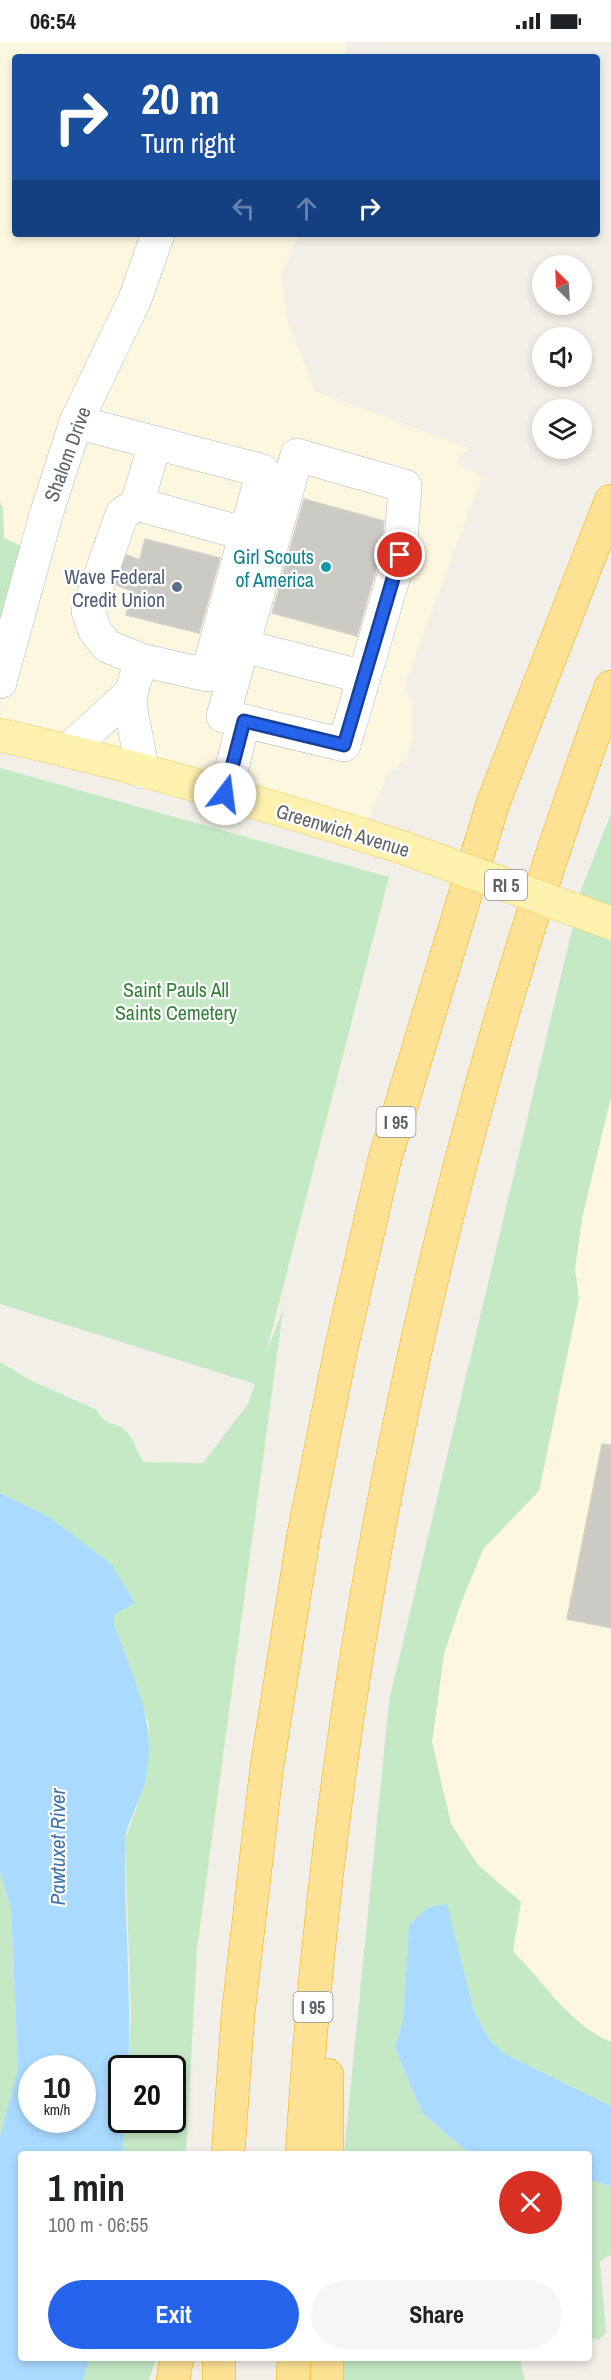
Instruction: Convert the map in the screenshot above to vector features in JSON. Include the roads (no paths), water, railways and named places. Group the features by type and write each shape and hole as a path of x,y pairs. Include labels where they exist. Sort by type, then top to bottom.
{"highway":[{"name":"I 95","path":"228,2151 238,2014 267,1766 304,1533 341,1348 384,1162 493,803 611,501"},
{"name":"I 95","path":"302,2151 317,1960 352,1684 378,1531 411,1369 438,1250 481,1089 527,932 611,687"},
{"path":"327,2151 328,1860"},
{"path":"214,2151 238,2014"},
{"path":"173,2380 176,2361"},
{"path":"219,2361 219,2380"},
{"path":"293,2380 294,2361"},
{"path":"327,2361 327,2380"}],"main road":[{"name":"Greenwich Avenue","path":"0,735 225,794 401,847 611,923"}],"street":[{"name":"Shalom Drive","path":"0,682 46,515 76,422 135,299 157,237"},
{"path":"76,422 263,471 207,675 141,660 107,646 95,631 88,611 154,443"},
{"path":"297,456 405,486 400,555 364,677 344,745 223,716 297,456"},
{"path":"129,509 246,534"},
{"path":"129,509 139,536 134,550"},
{"path":"91,604 116,599 120,587"},
{"path":"243,646 364,677"},
{"path":"141,660 131,693 130,705 143,772"},
{"path":"68,751 131,693"},
{"path":"225,794 244,721"}],"water":[{"name":"Pawtuxet River","path":"0,1493 48,1516 111,1564 135,1603 114,1615 114,1624 142,1702 149,1741 145,1783 127,1829 125,1844 128,2055 108,2055 108,2133 124,2133 123,2151 18,2151 18,2361 89,2361 83,2380 0,2380 0,2136 18,2069 11,1908 0,1872"},
{"path":"447,1904 474,2011 489,2039 505,2054 611,2106 611,2186 592,2181 592,2151 466,2151 422,2113 395,2048 403,2020 409,1925 427,1908"}],"tunnel":[{"path":"120,587 134,550"}],"place":[{"name":"Girl Scouts of America","path":"326,567"},
{"name":"Wave Federal Credit Union","path":"177,587"}],"park label":[{"name":"Saint Pauls All Saints Cemetery","path":"176,1000"}]}
